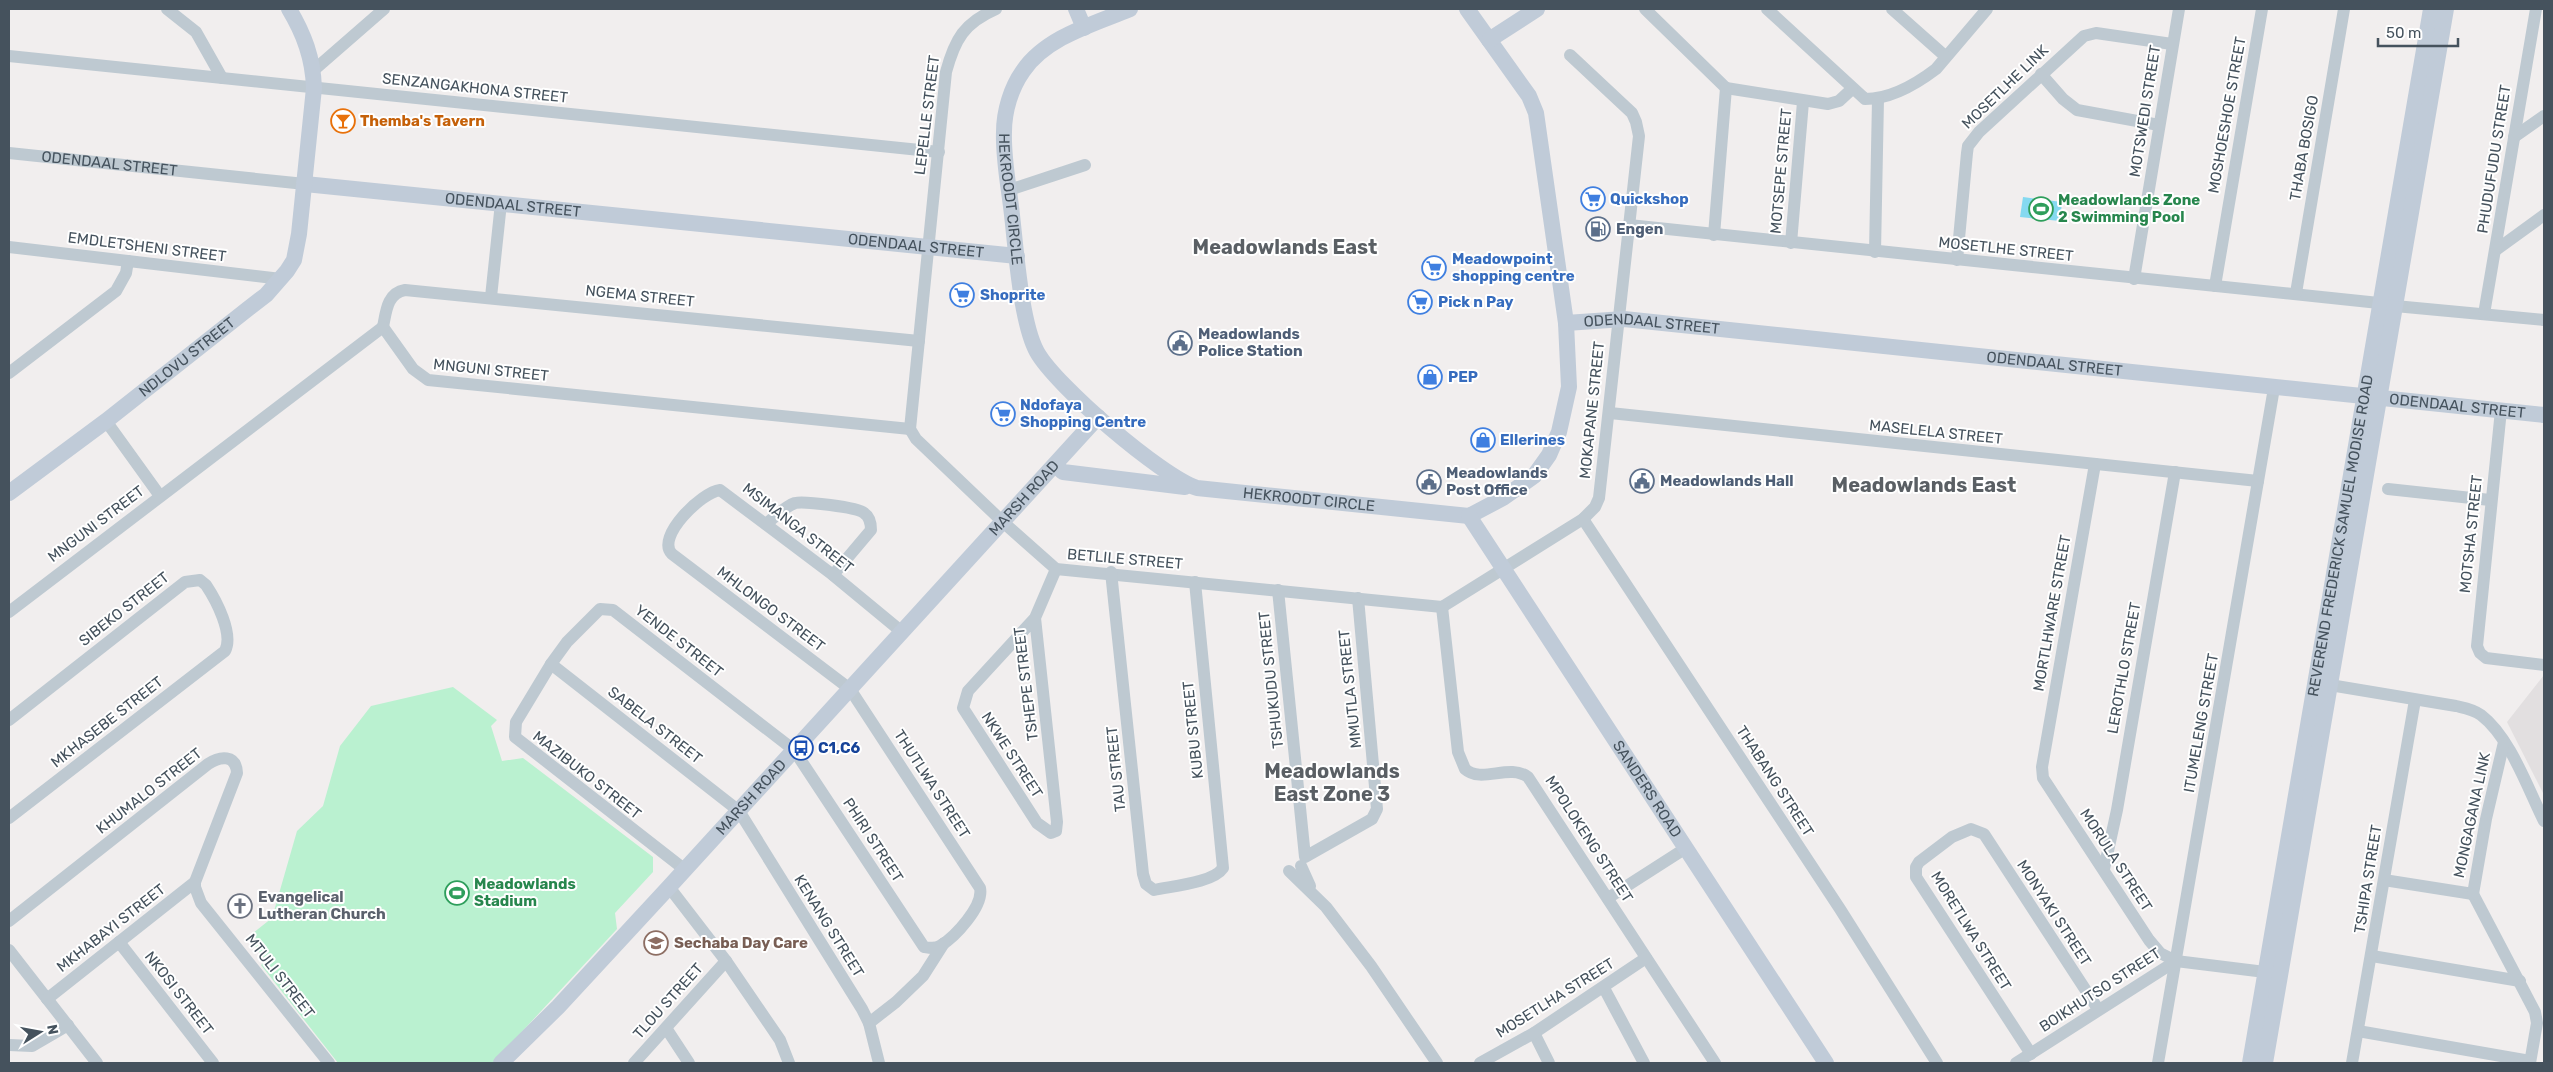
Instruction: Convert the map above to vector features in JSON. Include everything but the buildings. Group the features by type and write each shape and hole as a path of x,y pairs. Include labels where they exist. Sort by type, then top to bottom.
{"street":[{"path":"167,9 196,32 222,78"},
{"name":"NDLOVU STREET","path":"9,493 106,421 249,308 281,279 291,265 296,250 305,184 314,70 306,42 290,9"},
{"path":"314,70 384,9"},
{"name":"LEPELLE STREET","path":"928,247 946,72 951,51 973,13 996,9"},
{"path":"1076,9 1084,28"},
{"name":"HEKROODT CIRCLE","path":"1130,9 1084,28 1043,50 1024,69 1017,81 1006,111 1004,130 1017,256 1029,329 1037,353 1053,373 1098,417 1168,474 1197,488 1469,516"},
{"path":"1467,9 1529,96 1536,113 1566,323 1569,387 1559,432 1549,455 1534,476 1520,487 1469,516"},
{"path":"1489,40 1536,9"},
{"path":"1645,9 1726,88 1803,102 1828,104 1839,102 1852,89"},
{"path":"1767,9 1865,99 1878,99 1912,86 1936,69 1945,56 1988,9"},
{"path":"1892,9 1945,56"},
{"name":"MOTSWEDI STREET","path":"2134,279 2179,9"},
{"name":"MOSHOESHOE STREET","path":"2215,286 2262,9"},
{"name":"THABA BOSIGO","path":"2296,293 2344,9"},
{"name":"REVEREND FREDERICK SAMUEL MODISE ROAD","path":"2265,1063 2330,685 2431,9"},
{"name":"REVEREND FREDERICK SAMUEL MODISE ROAD","path":"2387,304 2446,9"},
{"name":"PHUDUFUDU STREET","path":"2484,314 2536,9"},
{"name":"MOSETLHE LINK","path":"1957,260 1968,146 1979,132 2070,47 2090,34 2172,44"},
{"name":"MOKAPANE STREET","path":"1503,568 1583,519 1596,507 1599,498 1610,413 1618,318 1639,136 1636,122 1618,99 1570,54"},
{"name":"SENZANGAKHONA STREET","path":"9,56 939,152"},
{"path":"2041,74 2063,99 2077,110 2159,125"},
{"path":"1714,235 1726,88"},
{"path":"1875,252 1878,99"},
{"name":"MOTSEPE STREET","path":"1792,243 1803,102"},
{"path":"2514,137 2544,116"},
{"name":"ODENDAAL STREET","path":"9,152 1017,256"},
{"path":"1009,190 1085,165"},
{"path":"491,297 501,203"},
{"path":"2496,250 2544,215"},
{"name":"MOSETLHE STREET","path":"1629,225 2134,279 2296,293 2544,320"},
{"name":"EMDLETSHENI STREET","path":"9,247 281,279"},
{"path":"910,429 928,247"},
{"path":"9,374 116,291 126,274 128,261"},
{"name":"NGEMA STREET","path":"383,327 388,304 394,294 400,291 491,297 919,341"},
{"name":"ODENDAAL STREET","path":"1566,323 1618,318 2544,415"},
{"name":"MNGUNI STREET","path":"9,612 383,327 413,369 428,380 910,429"},
{"name":"ITUMELENG STREET","path":"2158,1063 2274,388"},
{"name":"REVEREND FREDERICK SAMUEL MODISE ROAD","path":"2250,1063 2265,972 2372,397"},
{"name":"MOTSHA STREET","path":"2501,410 2476,637 2478,650 2486,658 2544,665"},
{"name":"MASELELA STREET","path":"1610,413 2258,482"},
{"name":"MARSH ROAD","path":"501,1063 558,1007 670,887 684,869 1004,523 1098,417"},
{"path":"106,421 160,496"},
{"name":"BETLILE STREET","path":"910,429 926,450 1056,569 1111,572 1442,607"},
{"name":"MORTLHWARE STREET","path":"2042,767 2095,464"},
{"path":"1055,465 1063,472 1197,488"},
{"name":"LEROTHLO STREET","path":"2104,869 2117,810 2175,472"},
{"path":"1036,485 1100,476"},
{"path":"2388,489 2490,500"},
{"name":"MSIMANGA STREET","path":"672,554 668,546 671,534 693,506 714,491 720,490 833,575 902,632"},
{"path":"766,524 787,507 798,502 850,508 864,512 870,522 870,530 833,575"},
{"name":"SANDERS ROAD","path":"1469,516 1826,1063"},
{"name":"THABANG STREET","path":"1583,519 1840,909 1937,1063"},
{"name":"MHLONGO STREET","path":"672,554 850,689"},
{"path":"1442,607 1503,568"},
{"name":"TSHEPE STREET","path":"1056,569 1034,618 1058,822 1056,830"},
{"name":"TAU STREET","path":"1111,572 1146,884 1154,890 1207,879 1219,874"},
{"name":"SIBEKO STREET","path":"9,720 185,582 200,580 209,589 228,634 226,651"},
{"name":"KUBU STREET","path":"1195,582 1223,868 1219,874"},
{"name":"TSHUKUDU STREET","path":"1278,590 1298,864"},
{"name":"MMUTLA STREET","path":"1298,864 1372,819 1378,809 1358,598"},
{"name":"MPOLOKENG STREET","path":"1442,607 1458,752 1465,769 1475,774 1512,771 1528,777 1715,1063"},
{"name":"YENDE STREET","path":"551,664 594,612 610,608 794,750"},
{"name":"NKWE STREET","path":"1034,618 968,691 963,708 1037,823 1047,832 1056,830"},
{"name":"MKHASEBE STREET","path":"9,818 226,651"},
{"name":"SABELA STREET","path":"551,664 739,811"},
{"name":"MAZIBUKO STREET","path":"551,664 516,722 514,732 517,741 684,869"},
{"path":"2330,685 2472,710 2489,723 2504,742 2544,821"},
{"name":"THUTLWA STREET","path":"850,689 980,888 980,899 972,914 944,943"},
{"name":"TSHIPA STREET","path":"2352,1063 2415,700"},
{"name":"MONGAGANA LINK","path":"2473,894 2486,819 2504,742"},
{"name":"PHIRI STREET","path":"794,750 924,947 934,948 944,943"},
{"name":"KHUMALO STREET","path":"9,921 208,764 224,757 233,760 236,773 195,882"},
{"name":"MORULA STREET","path":"2042,767 2045,782 2156,950 2176,961"},
{"name":"KENANG STREET","path":"739,811 869,1023 879,1063"},
{"name":"MORETLWA STREET","path":"1984,834 1971,829 1952,836 1919,862 1916,867 1916,877 2031,1054"},
{"name":"MONYAKI STREET","path":"1984,834 2098,1009"},
{"path":"1608,898 1686,848"},
{"path":"1298,864 1314,895 1370,966 1437,1063"},
{"path":"2358,1031 2530,1062 2540,1030 2535,1012 2520,981 2473,894 2384,880"},
{"name":"MKHABAYI STREET","path":"47,999 195,882"},
{"name":"MTULI STREET","path":"195,882 201,903 328,1063"},
{"path":"670,887 726,961 780,1040 789,1063"},
{"name":"NKOSI STREET","path":"119,942 213,1063"},
{"path":"869,1023 896,1002 922,976 944,943"},
{"path":"9,950 97,1063"},
{"path":"2372,956 2520,981"},
{"name":"MOSETLHA STREET","path":"1480,1063 1534,1033 1604,988 1646,958"},
{"name":"TLOU STREET","path":"634,1063 726,961"},
{"name":"BOIKHUTSO STREET","path":"2016,1063 2176,961 2265,972"},
{"path":"1604,988 1644,1063"},
{"path":"9,1045 32,1046 68,1025"},
{"path":"666,1028 689,1063"},
{"path":"1534,1033 1548,1063"}],"shaded area":[{"path":"2544,675 2544,795 2507,722"}],"green space":[{"name":"Meadowlands Stadium","path":"453,687 497,720 491,726 502,761 523,758 653,857 653,872 615,913 617,929 493,1063 338,1063 261,965 266,961 248,937 272,918 297,831 323,806 340,746 371,706"}],"water":[{"name":"Meadowlands Zone 2 Swimming Pool","path":"2023,197 2062,202 2060,221 2020,217"}],"place":[{"name":"Themba's Tavern","path":"343,121"},
{"name":"Quickshop","path":"1593,199"},
{"name":"Meadowlands Zone 2 Swimming Pool","path":"2041,209"},
{"name":"Engen","path":"1598,229"},
{"name":"Meadowpoint shopping centre","path":"1434,268"},
{"name":"Shoprite","path":"962,295"},
{"name":"Pick n Pay","path":"1420,302"},
{"name":"Meadowlands Police Station","path":"1180,343"},
{"name":"PEP","path":"1430,377"},
{"name":"Ndofaya Shopping Centre","path":"1003,414"},
{"name":"Ellerines","path":"1483,440"},
{"name":"Meadowlands Hall","path":"1642,481"},
{"name":"Meadowlands Post Office","path":"1429,482"},
{"name":"C1,C6","path":"801,748"},
{"name":"Meadowlands Stadium","path":"457,893"},
{"name":"Evangelical Lutheran Church","path":"240,906"},
{"name":"Sechaba Day Care","path":"656,943"}],"district":[{"name":"Meadowlands East","path":"1285,247"},
{"name":"Meadowlands East","path":"1924,485"},
{"name":"Meadowlands East Zone 3","path":"1332,782"}]}
